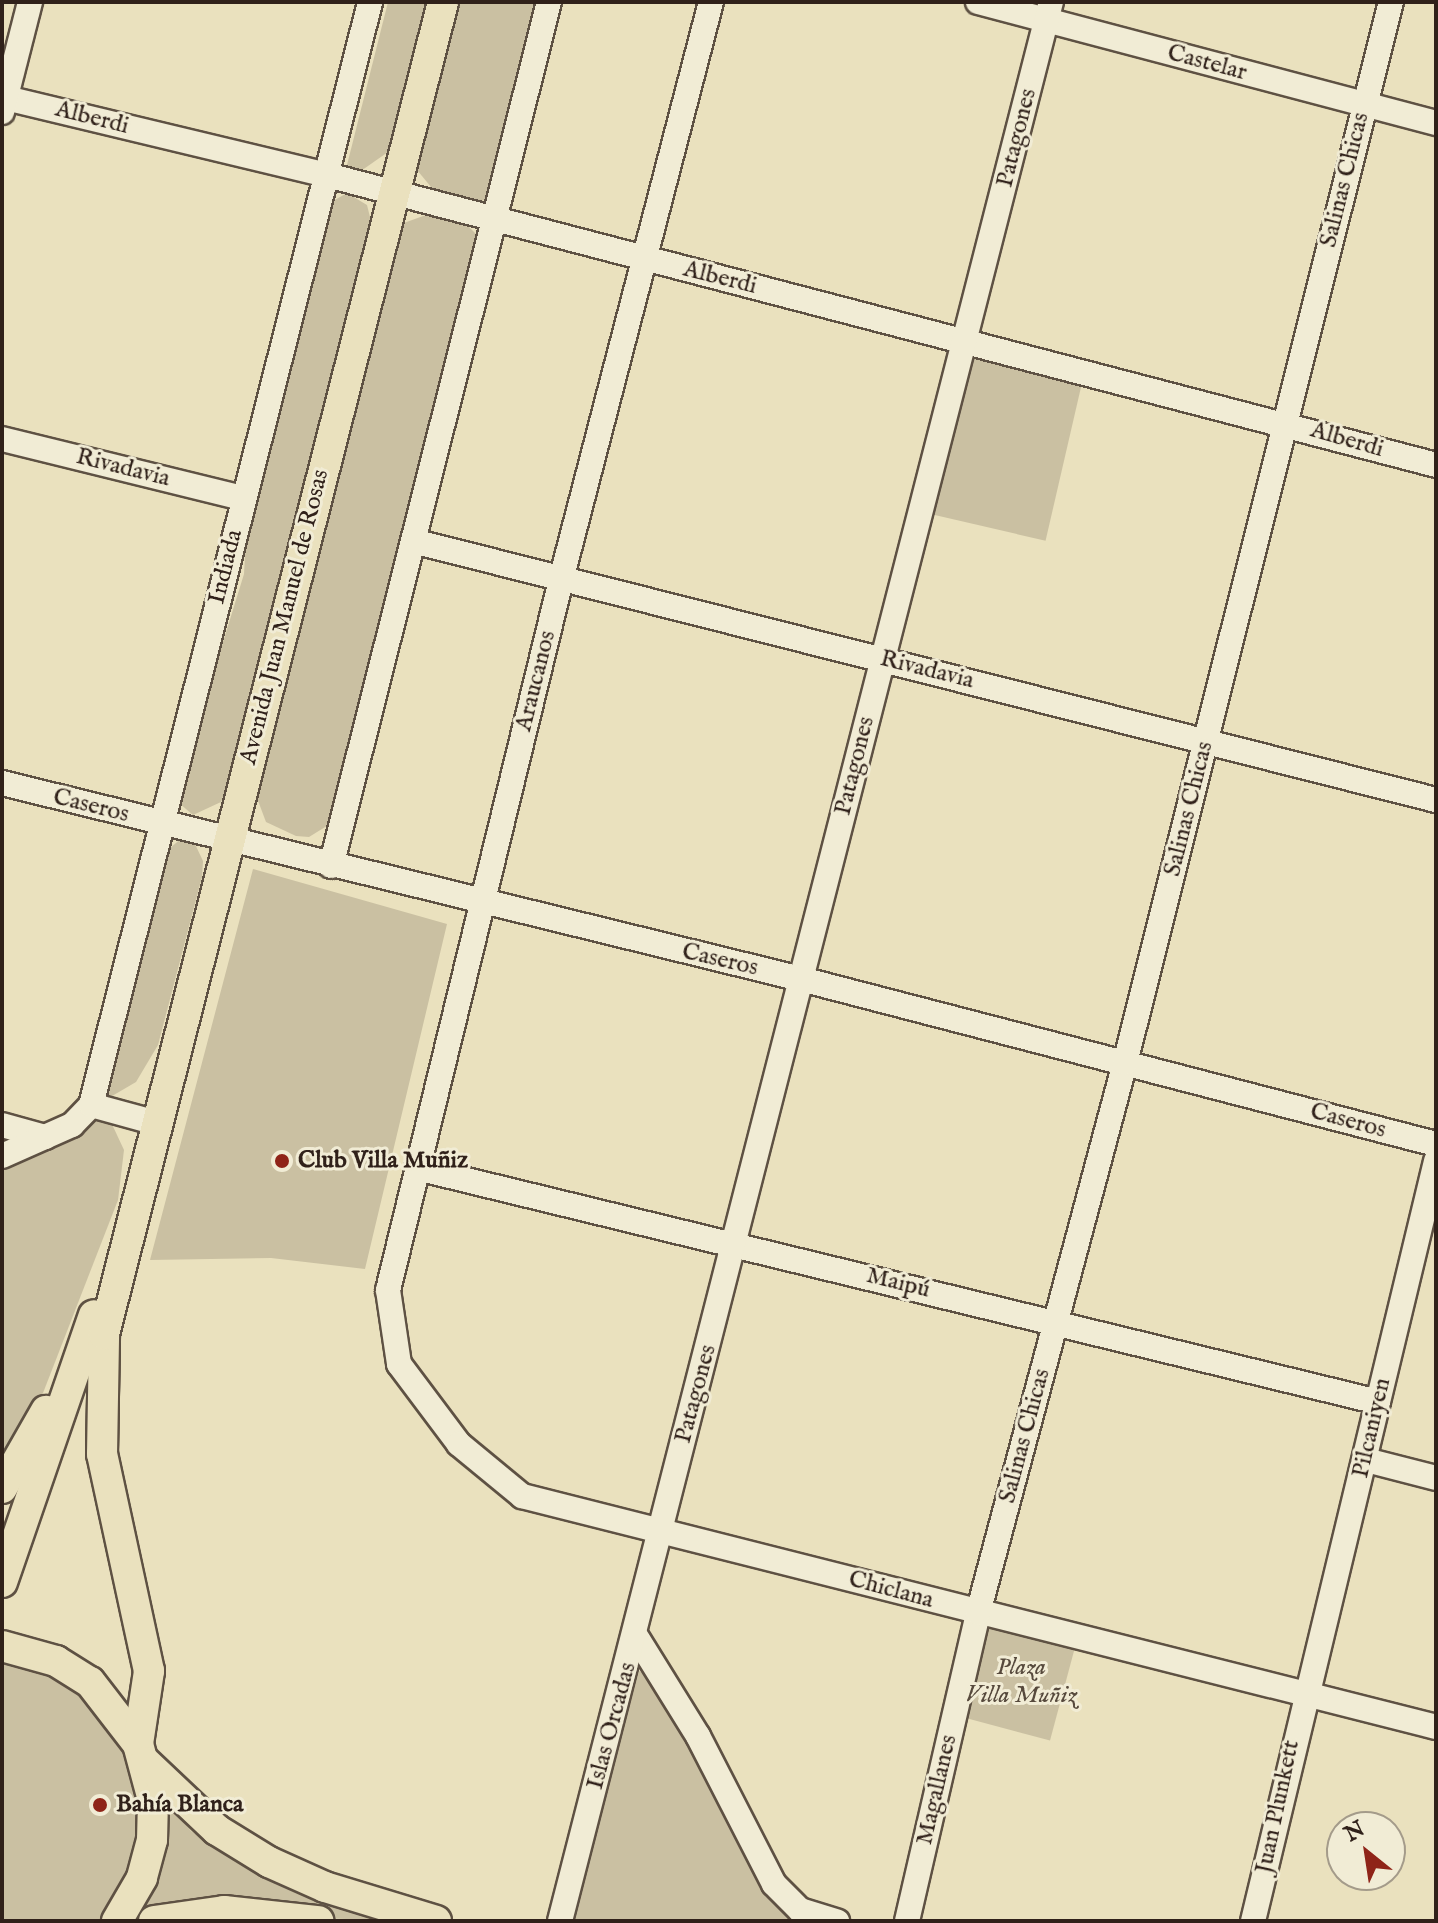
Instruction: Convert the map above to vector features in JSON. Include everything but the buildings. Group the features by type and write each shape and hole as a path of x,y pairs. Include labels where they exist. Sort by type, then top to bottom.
{"main road":[{"name":"Avenida Juan Manuel de Rosas","path":"117,1921 142,1878 152,1840 141,1753 149,1692 146,1647 107,1492 99,1424 104,1334 153,1122 443,2"},
{"name":"Avenida Juan Manuel de Rosas","path":"2,1582 126,1231"},
{"path":"2,1488 86,1339"},
{"path":"2,1646 56,1661 90,1682 141,1753 217,1830 269,1862 336,1891 436,1921"},
{"path":"154,1921 224,1911 318,1921"}],"street":[{"path":"3,102 30,2"},
{"name":"Indiada","path":"45,1137 72,1125 91,1105 370,2"},
{"path":"331,866 417,542 549,2"},
{"name":"Araucanos","path":"399,1364 388,1290 561,580 647,259 711,2"},
{"name":"Castelar","path":"978,2 1049,11 1364,105 1436,123"},
{"name":"Salinas Chicas","path":"978,1613 1125,1063 1283,422 1391,2"},
{"name":"Patagones","path":"659,1529 737,1244 801,979 967,341 1049,11"},
{"name":"Alberdi","path":"3,102 327,175 1283,422 1436,465"},
{"name":"Rivadavia","path":"2,439 243,498"},
{"name":"Rivadavia","path":"417,542 1207,738 1436,800"},
{"name":"Caseros","path":"2,783 481,904 801,979 1436,1144"},
{"path":"91,1105 153,1122"},
{"path":"2,1125 45,1137"},
{"path":"2,1156 45,1137"},
{"name":"Pilcaniyen","path":"1303,1693 1366,1460 1436,1161"},
{"name":"Maipú","path":"417,1168 1378,1402"},
{"name":"Chiclana","path":"399,1364 459,1444 522,1496 1436,1727"},
{"path":"1366,1460 1436,1478"},
{"name":"Islas Orcadas","path":"560,1921 636,1636 659,1529"},
{"name":"Magallanes","path":"907,1921 978,1613"},
{"path":"636,1636 698,1736 774,1884 800,1910 837,1921"},
{"name":"Juan Plunkett","path":"1253,1921 1303,1693"}],"green space":[{"path":"388,2 427,2 388,152 358,173 346,169"},
{"path":"456,2 541,2 489,197 480,202 436,193 417,170"},
{"path":"347,193 367,205 373,229 227,786 221,802 193,815 179,803 181,778 244,574 247,520 289,377 326,205"},
{"path":"426,215 469,227 481,239 330,824 309,837 296,836 266,822 257,798 401,224"},
{"path":"971,348 1084,374 1046,541 933,515"},
{"path":"183,837 194,842 203,861 202,877 158,1045 136,1082 107,1099 163,854"},
{"name":"Club Villa Muñiz","path":"253,869 447,924 365,1269 271,1258 150,1260"},
{"path":"110,1120 124,1150 118,1200 36,1411 2,1477 2,1170 91,1121"},
{"name":"Plaza Villa Muñiz","path":"986,1624 1075,1648 1050,1741 961,1717"},
{"path":"2,1656 80,1688 116,1726 142,1801 138,1854 102,1921 2,1921"},
{"path":"639,1671 655,1680 772,1897 796,1921 571,1921"},
{"path":"162,1796 191,1831 246,1868 402,1921 152,1912 132,1918"}],"place":[{"name":"Club Villa Muñiz","path":"282,1161"},
{"name":"Bahía Blanca","path":"100,1805"}]}
